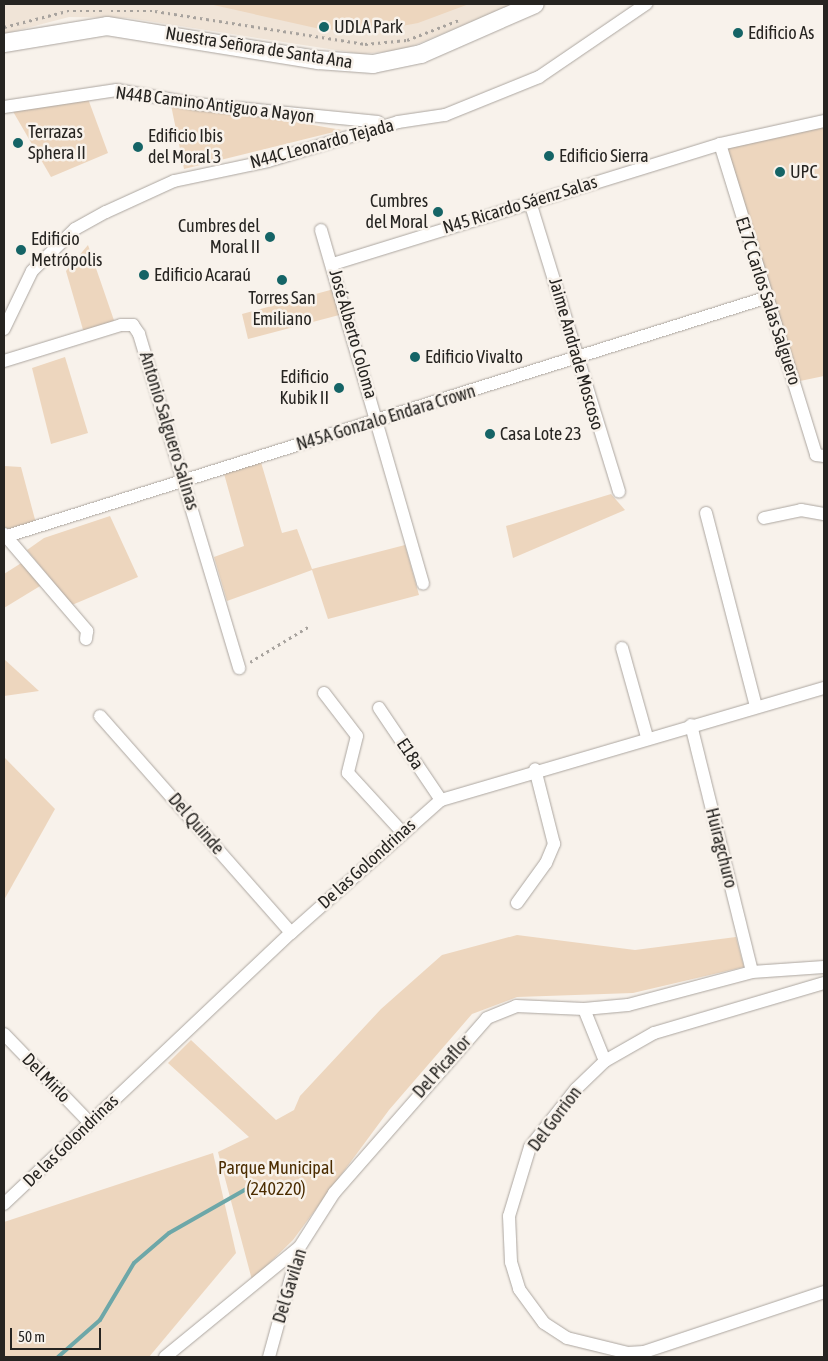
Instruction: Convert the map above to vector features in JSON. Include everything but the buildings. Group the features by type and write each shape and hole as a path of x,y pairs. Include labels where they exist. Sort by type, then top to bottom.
{"street":[{"name":"Nuestra Señora de Santa Ana","path":"4,43 107,26 318,60 382,64 422,54 535,4"},
{"name":"N44C Leonardo Tejada","path":"4,329 32,271 75,230 106,212 174,181 268,161 398,122 444,115 539,76 646,4"},
{"name":"N44B Camino Antiguo a Nayon","path":"4,107 117,90 345,122 398,122"},
{"name":"N45 Ricardo Sáenz Salas","path":"333,264 720,144 824,121"},
{"name":"E17C Carlos Salas Salguero","path":"720,144 765,298 821,456"},
{"name":"Jaime Andrade Moscoso","path":"530,202 575,359 619,492"},
{"name":"José Alberto Coloma","path":"321,230 333,264 423,584"},
{"name":"N45A Gonzalo Endara Crown","path":"5,535 378,421 765,298"},
{"name":"Antonio Salguero Salinas","path":"4,360 133,325 139,334 185,481 239,668"},
{"path":"764,518 801,510 824,514"},
{"path":"706,513 756,707"},
{"path":"5,535 87,631 86,639"},
{"path":"622,648 647,737"},
{"name":"De las Golondrinas","path":"4,1204 291,933 402,832 441,800 535,769 824,688"},
{"path":"324,692 357,736 348,773 402,832"},
{"name":"E18a","path":"379,708 441,800"},
{"name":"Del Quinde","path":"100,716 291,933"},
{"name":"Huiragchuro","path":"690,725 752,972"},
{"path":"517,903 546,864 554,844 535,769"},
{"name":"Del Picaflor","path":"334,1193 487,1018 516,1006 584,1009 647,1001 752,972 824,966"},
{"name":"Del Gorrion","path":"824,984 654,1033 605,1061 576,1089 530,1146 509,1216 511,1262 519,1289 544,1323 567,1338 628,1353 644,1352 824,1292"},
{"path":"584,1009 605,1061"},
{"name":"Del Mirlo","path":"4,1034 89,1122"},
{"name":"Del Gavilan","path":"269,1357 299,1248 334,1193"},
{"path":"165,1357 299,1248"}],"path":[{"path":"4,27 67,11"},
{"path":"155,11 365,44 407,40 461,19"},
{"path":"239,668 311,625"}],"shaded area":[{"name":"UDLA Park","path":"4,4 515,4 403,50 362,54 128,18 69,17 4,34"}],"green space":[{"path":"209,4 469,4 418,23 370,32 320,29"},
{"path":"87,96 108,153 51,177 11,108"},
{"path":"171,105 243,113 342,130 184,169"},
{"path":"824,125 824,376 800,381 720,144"},
{"path":"88,245 118,332 86,340 66,271"},
{"path":"334,289 343,314 248,339 242,314"},
{"path":"65,357 88,433 51,444 32,368"},
{"path":"260,459 282,533 297,529 312,569 405,545 419,595 328,619 312,570 227,601 214,557 244,546 223,470"},
{"path":"4,466 21,467 37,527 17,539 4,526"},
{"path":"611,494 625,510 513,558 506,526"},
{"path":"110,516 138,577 72,605 27,550 44,538"},
{"path":"26,560 45,583 4,608 4,574"},
{"path":"4,659 39,691 4,696"},
{"path":"4,757 55,809 4,900"},
{"name":"Parque Municipal (240220)","path":"517,935 635,950 736,937 744,967 633,993 517,997 472,1014 389,1110 293,1240 252,1280 218,1152 249,1137 168,1063 191,1040 276,1120 294,1110 300,1096 381,1009 442,955"},
{"path":"213,1153 236,1253 149,1357 4,1357 4,1222"}],"waterway":[{"path":"58,1357 100,1320 134,1263 169,1233 246,1189"}],"place":[{"name":"UDLA Park","path":"324,27"},
{"name":"Edificio As","path":"738,33"},
{"name":"Terrazas Sphera II","path":"18,143"},
{"name":"Edificio Ibis del Moral 3","path":"138,147"},
{"name":"Edificio Sierra","path":"549,156"},
{"name":"UPC","path":"780,172"},
{"name":"Cumbres del Moral","path":"438,212"},
{"name":"Cumbres del Moral II","path":"270,237"},
{"name":"Edificio Metrópolis","path":"21,250"},
{"name":"Edificio Acaraú","path":"144,275"},
{"name":"Torres San Emiliano","path":"282,280"},
{"name":"Edificio Vivalto","path":"415,357"},
{"name":"Edificio Kubik II","path":"339,388"},
{"name":"Casa Lote 23","path":"490,434"}]}
